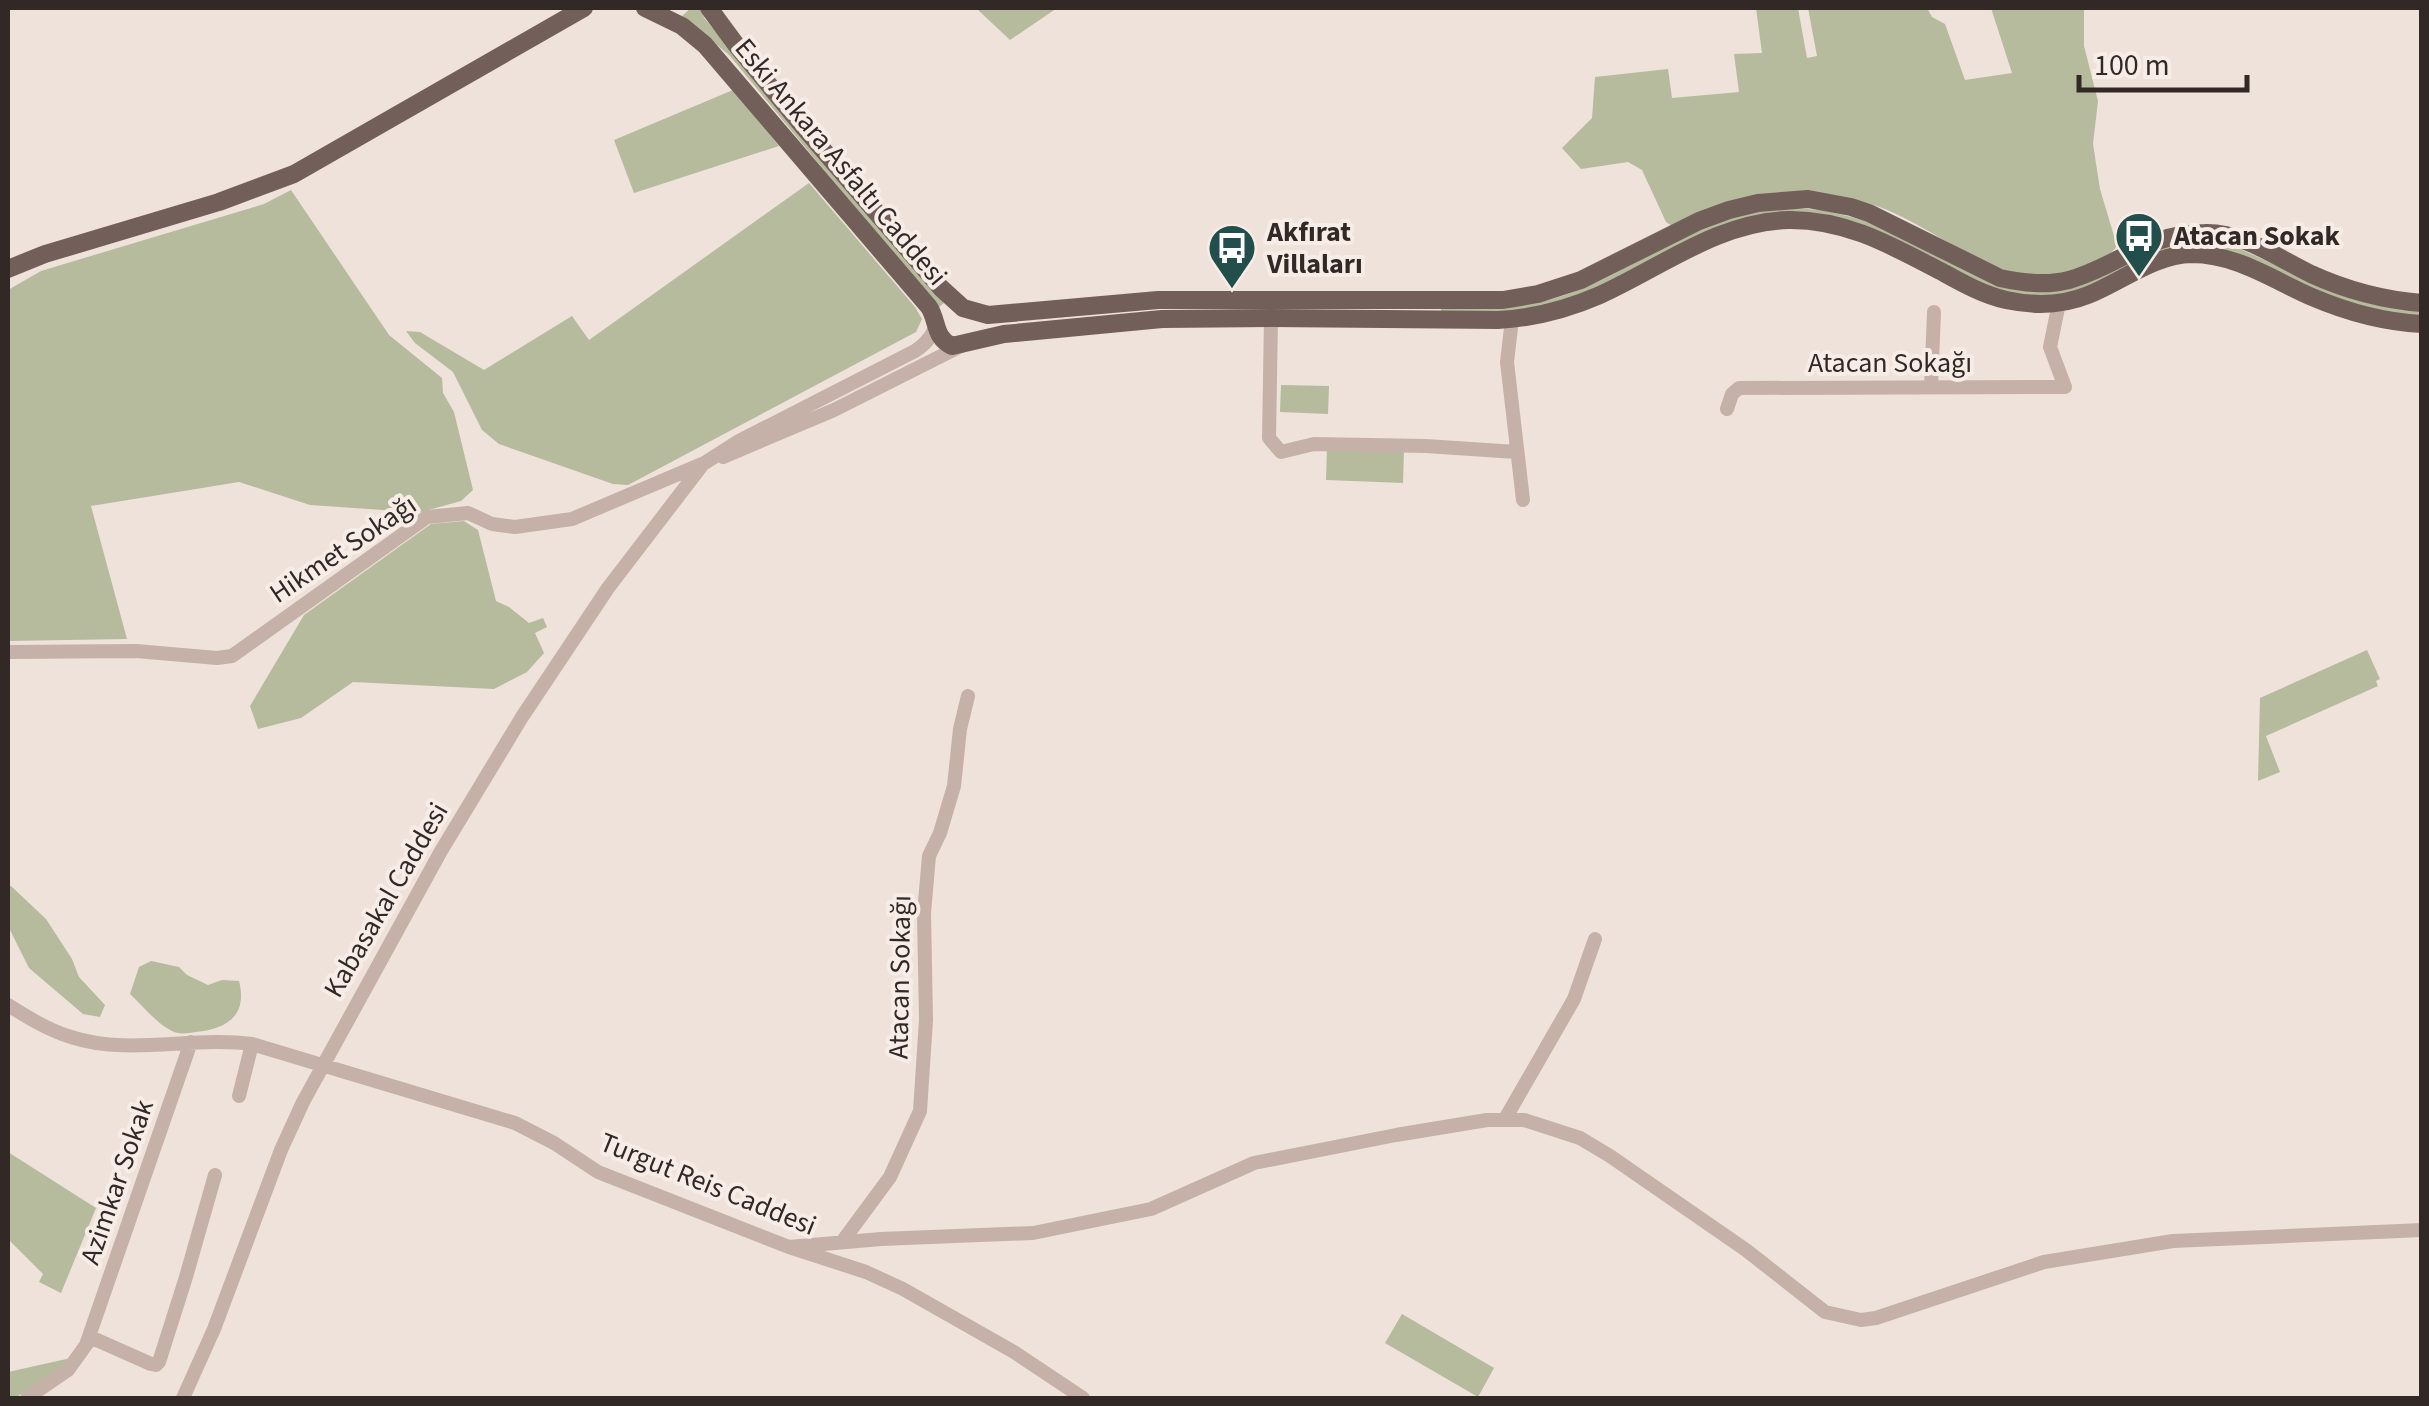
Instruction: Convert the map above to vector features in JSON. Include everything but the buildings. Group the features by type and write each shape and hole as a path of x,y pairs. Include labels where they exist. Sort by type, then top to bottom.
{"main road":[{"path":"8,269 45,254 220,202 294,174 514,45 586,8"},
{"name":"Eski Ankara Asfaltı Caddesi","path":"647,8 658,12 677,8"},
{"name":"Eski Ankara Asfaltı Caddesi","path":"647,8 682,26 705,44 928,306 937,323"},
{"name":"Eski Ankara Asfaltı Caddesi","path":"709,8 736,46 941,288 963,308 988,314 1154,300 1518,298 1581,280 1728,210 1808,199 1869,213 2000,278 2014,281 2067,280 2169,236 2209,232 2242,240 2341,286 2422,303"},
{"path":"964,344 976,329 973,316 963,308 946,309 937,323 938,335 947,344 958,346 1004,334 1143,321 1512,319 1543,315 1582,303 1728,232 1760,223 1794,220 1839,226 1872,236 1971,288 2004,300 2059,304 2091,294 2166,258 2194,254 2228,258 2340,308 2378,319 2422,324"}],"street":[{"name":"Atacan Sokağı","path":"1727,409 1732,394 1739,388 2065,387 2050,346 2059,304"},
{"path":"1931,388 1934,312"},
{"path":"1271,318 1269,438 1281,452 1314,444 1516,452"},
{"path":"1512,319 1507,362 1523,500"},
{"name":"Hikmet Sokağı","path":"703,464 739,441 915,351 926,344 937,323"},
{"name":"Hikmet Sokağı","path":"8,652 232,656 427,517 468,513 492,524 515,526 572,519 834,410 964,344"},
{"name":"Kabasakal Caddesi","path":"183,1398 214,1330 280,1150 432,867 522,717 608,588 703,464"},
{"name":"Atacan Sokağı","path":"842,1242 890,1177 920,1111 929,856 954,786 968,696"},
{"path":"1504,1119 1574,999 1595,938"},
{"name":"Turgut Reis Caddesi","path":"8,1004 73,1038 117,1045 216,1040 252,1044 514,1122 598,1172 902,1289 1014,1352 1083,1398"},
{"name":"Azimkar Sokak","path":"27,1398 68,1370 90,1338 192,1042"},
{"path":"238,1096 252,1044"},
{"path":"790,1246 1033,1233 1151,1209 1254,1163 1396,1134 1504,1119 1524,1120 1580,1138 1732,1240 1825,1312 1861,1320 2044,1262 2172,1241 2422,1230"},
{"path":"90,1338 150,1364 159,1362 214,1175"}],"green space":[{"path":"691,8 699,8 944,303 938,308 729,55 682,16"},
{"path":"976,8 1057,8 1010,40"},
{"path":"1756,8 1798,8 1807,58 1817,56 1808,8 1927,8 1932,17 1945,24 1965,80 2012,73 1991,8 2084,8 2084,46 2098,101 2093,144 2100,189 2117,246 2103,258 2064,273 2038,276 2013,272 1966,253 1886,209 1853,199 1806,193 1747,198 1672,226 1666,222 1642,170 1628,162 1581,169 1562,148 1592,118 1595,77 1668,69 1672,98 1739,92 1734,54 1762,53"},
{"path":"733,90 779,146 634,193 614,140"},
{"path":"809,183 915,307 922,319 916,332 628,485 613,484 499,444 482,430 453,372 415,343 406,331 420,332 484,370 572,316 589,340"},
{"path":"291,190 389,335 442,378 443,393 454,412 473,490 461,501 407,516 383,510 310,505 239,482 91,506 127,639 8,641 8,290 41,271 264,204"},
{"path":"1793,208 1868,221 2002,286 2185,242 2216,243 2240,249 2346,297 2421,311 2422,317 2367,309 2201,248 2053,297 2016,296 1987,287 1881,232 1839,219 1787,215 1556,304 1501,314 1441,314 1441,308 1514,305 1556,298 1601,280 1709,225 1747,213"},
{"path":"1281,385 1329,386 1328,414 1280,412"},
{"path":"1327,447 1404,449 1403,483 1326,480"},
{"path":"464,521 478,530 496,601 529,623 543,618 547,627 535,633 544,653 527,672 494,689 353,682 301,718 258,729 250,706 304,615 431,524"},
{"path":"2367,650 2380,679 2376,681 2378,686 2266,736 2280,772 2258,781 2260,698"},
{"path":"8,886 46,919 79,977 105,1005 100,1017 83,1014 29,968 8,926"},
{"path":"151,961 179,967 208,985 222,980 239,981 237,1012 217,1028 181,1033 166,1028 130,994 139,967"},
{"path":"8,1152 96,1208 61,1293 39,1282 43,1274 8,1239"},
{"path":"1402,1314 1494,1368 1478,1397 1385,1343"},
{"path":"71,1358 15,1398 8,1398 8,1372"}],"place":[{"name":"Atacan Sokak","path":"2139,278"},
{"name":"Akfırat Villaları","path":"1232,290"}]}
